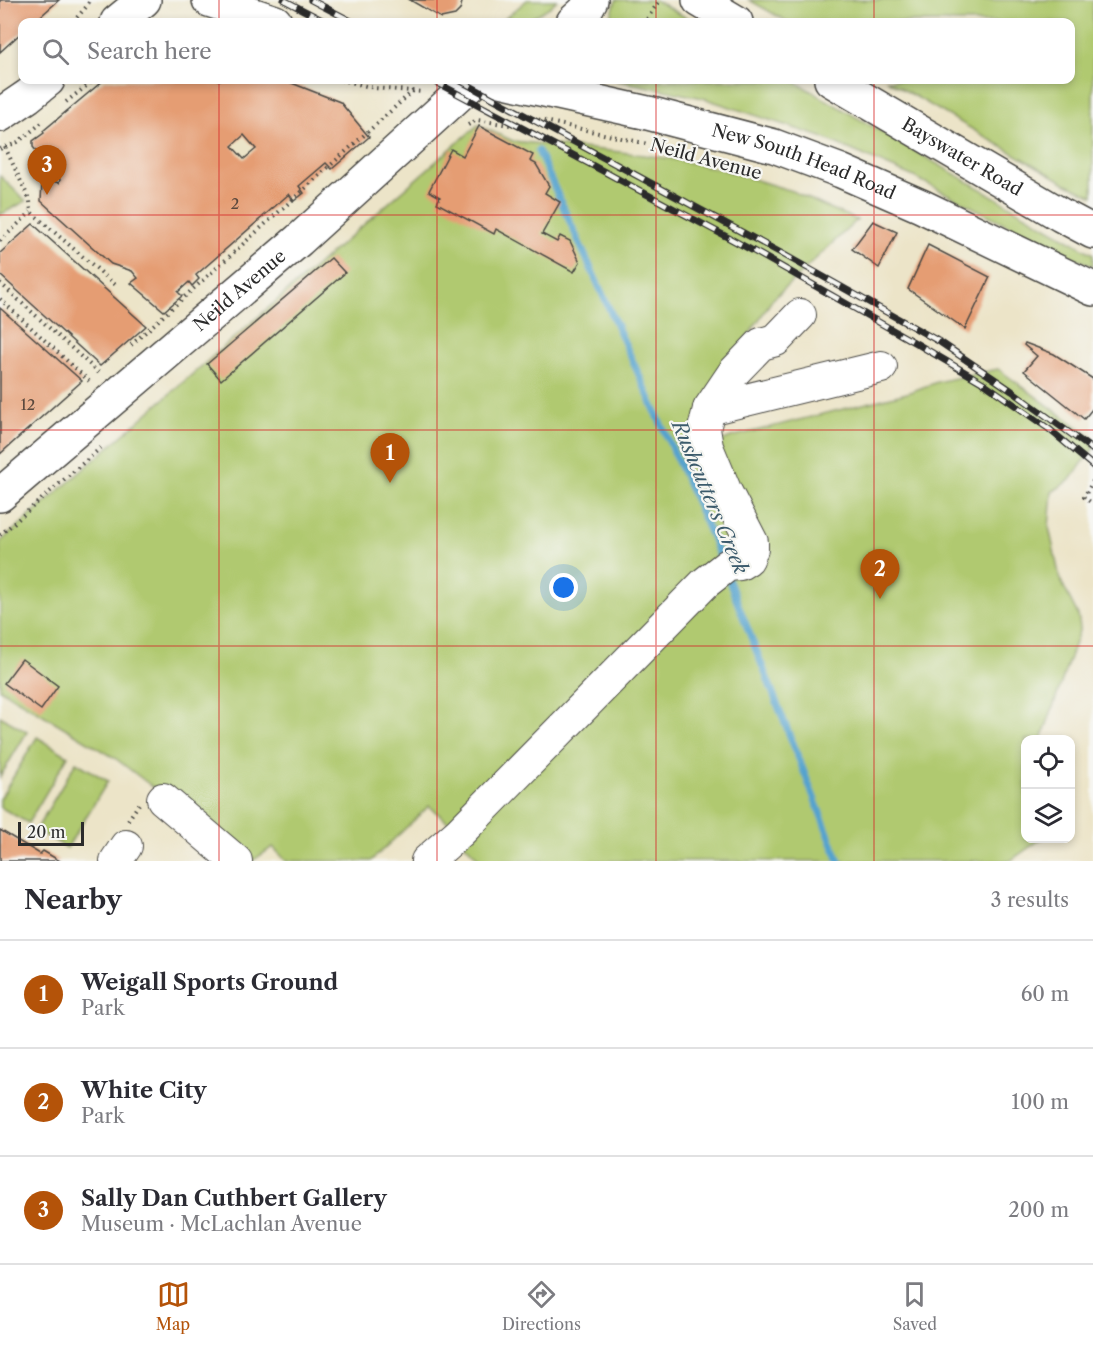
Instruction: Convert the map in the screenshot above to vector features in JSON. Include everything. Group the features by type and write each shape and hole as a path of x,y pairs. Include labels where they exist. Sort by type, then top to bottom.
{"main road":[{"path":"209,0 263,18"},
{"path":"577,18 585,11 591,0"},
{"path":"699,0 729,18"},
{"path":"138,18 158,14"},
{"path":"0,115 43,84"},
{"name":"Neild Avenue","path":"0,495 299,240 471,84"},
{"name":"New South Head Road","path":"518,84 648,113 774,146 841,171 921,206 1093,289"},
{"name":"Bayswater Road","path":"838,84 1041,204 1093,232"}],"lane":[{"path":"427,861 468,824 717,574 748,559 752,542 725,490 707,447 704,429 709,409 734,372 761,344 776,340 800,315"},
{"path":"709,409 881,367"},
{"path":"163,799 236,861"}],"path":[{"path":"76,18 90,0"},
{"path":"648,18 660,0"},
{"path":"358,84 374,88 425,92"},
{"name":"Neild Avenue","path":"124,351 413,91"},
{"name":"Neild Avenue","path":"466,126 477,120 516,126 523,116 653,144"},
{"path":"5,147 30,201 31,212 118,287"},
{"path":"0,241 31,212"},
{"path":"0,283 99,373 90,381 0,299"},
{"path":"1093,481 1084,497 1093,504"},
{"path":"121,853 124,826 147,793 163,799"}],"green space":[{"path":"527,0 557,0 532,18 506,18"},
{"path":"616,0 655,0 687,18 610,18"},
{"path":"749,0 1093,0 1093,196 1067,184 894,84 1075,84 1075,18 781,18"},
{"path":"635,84 799,84 1093,254 1093,266 1058,251 914,177 821,137 703,98"},
{"path":"478,125 513,141 673,159 720,169 792,191 857,220 772,300 700,408 695,422 696,443 730,524 733,536 728,565 746,560 751,553 752,542 725,490 707,447 731,437 907,393 937,382 998,369 1093,438 1093,449 1069,481 1052,492 1049,527 1060,579 1078,615 1080,628 1043,735 1021,735 1021,843 1035,843 1010,861 483,861 463,842 460,832 429,806 371,861 286,861 273,847 249,861 115,758 0,689 0,542"},
{"path":"0,176 26,201 0,215"},
{"path":"0,716 27,732 0,777"},
{"path":"37,737 68,756 28,823 0,807 0,799"},
{"path":"76,762 108,781 67,848 36,830"}],"building":[{"path":"0,0 59,0 39,18 18,18 18,36 0,52"},
{"path":"410,0 461,0 462,2 460,10 455,15 441,18"},
{"path":"99,84 294,84 340,102 369,137 332,169 326,163 299,186 304,193 294,201 289,194 196,275 199,279 192,286 189,282 178,292 182,296 164,311 131,283 138,278 132,271 111,264 41,201 43,179 59,183 60,180 52,158 44,159 33,147 33,141 44,133 43,131","holes":["244,135 256,149 244,159 232,146"]},
{"path":"479,126 533,155 530,161 536,164 549,186 545,193 560,202 542,234 557,242 560,236 570,241 580,262 574,272 496,229 494,234 437,203 440,197 429,191 451,149 463,156"},
{"path":"873,221 897,232 879,268 852,249"},
{"path":"33,224 146,326 100,366 0,275 0,253"},
{"path":"928,245 990,277 965,329 908,289"},
{"path":"331,258 345,273 221,380 207,364"},
{"path":"0,308 82,381 0,454"},
{"path":"1025,343 1054,354 1093,379 1093,408 1084,419 1024,371 1037,356 1024,345"},
{"path":"22,659 58,686 41,710 4,683"},
{"path":"0,830 40,854 43,851 60,861 0,861"}],"waterway":[{"name":"Rushcutters Creek","path":"538,151 721,560"},
{"name":"Rushcutters Creek","path":"727,576 839,861"}],"railway":[{"path":"284,0 318,18"},
{"path":"311,0 345,18"},
{"path":"440,84 759,254 919,345 985,384 1049,429 1093,466"},
{"path":"466,84 779,252 940,342 1093,450"}],"place":[{"name":"Sally Dan Cuthbert Gallery","path":"47,195"},
{"name":"Weigall Sports Ground","path":"390,483"},
{"name":"White City","path":"880,599"}]}
